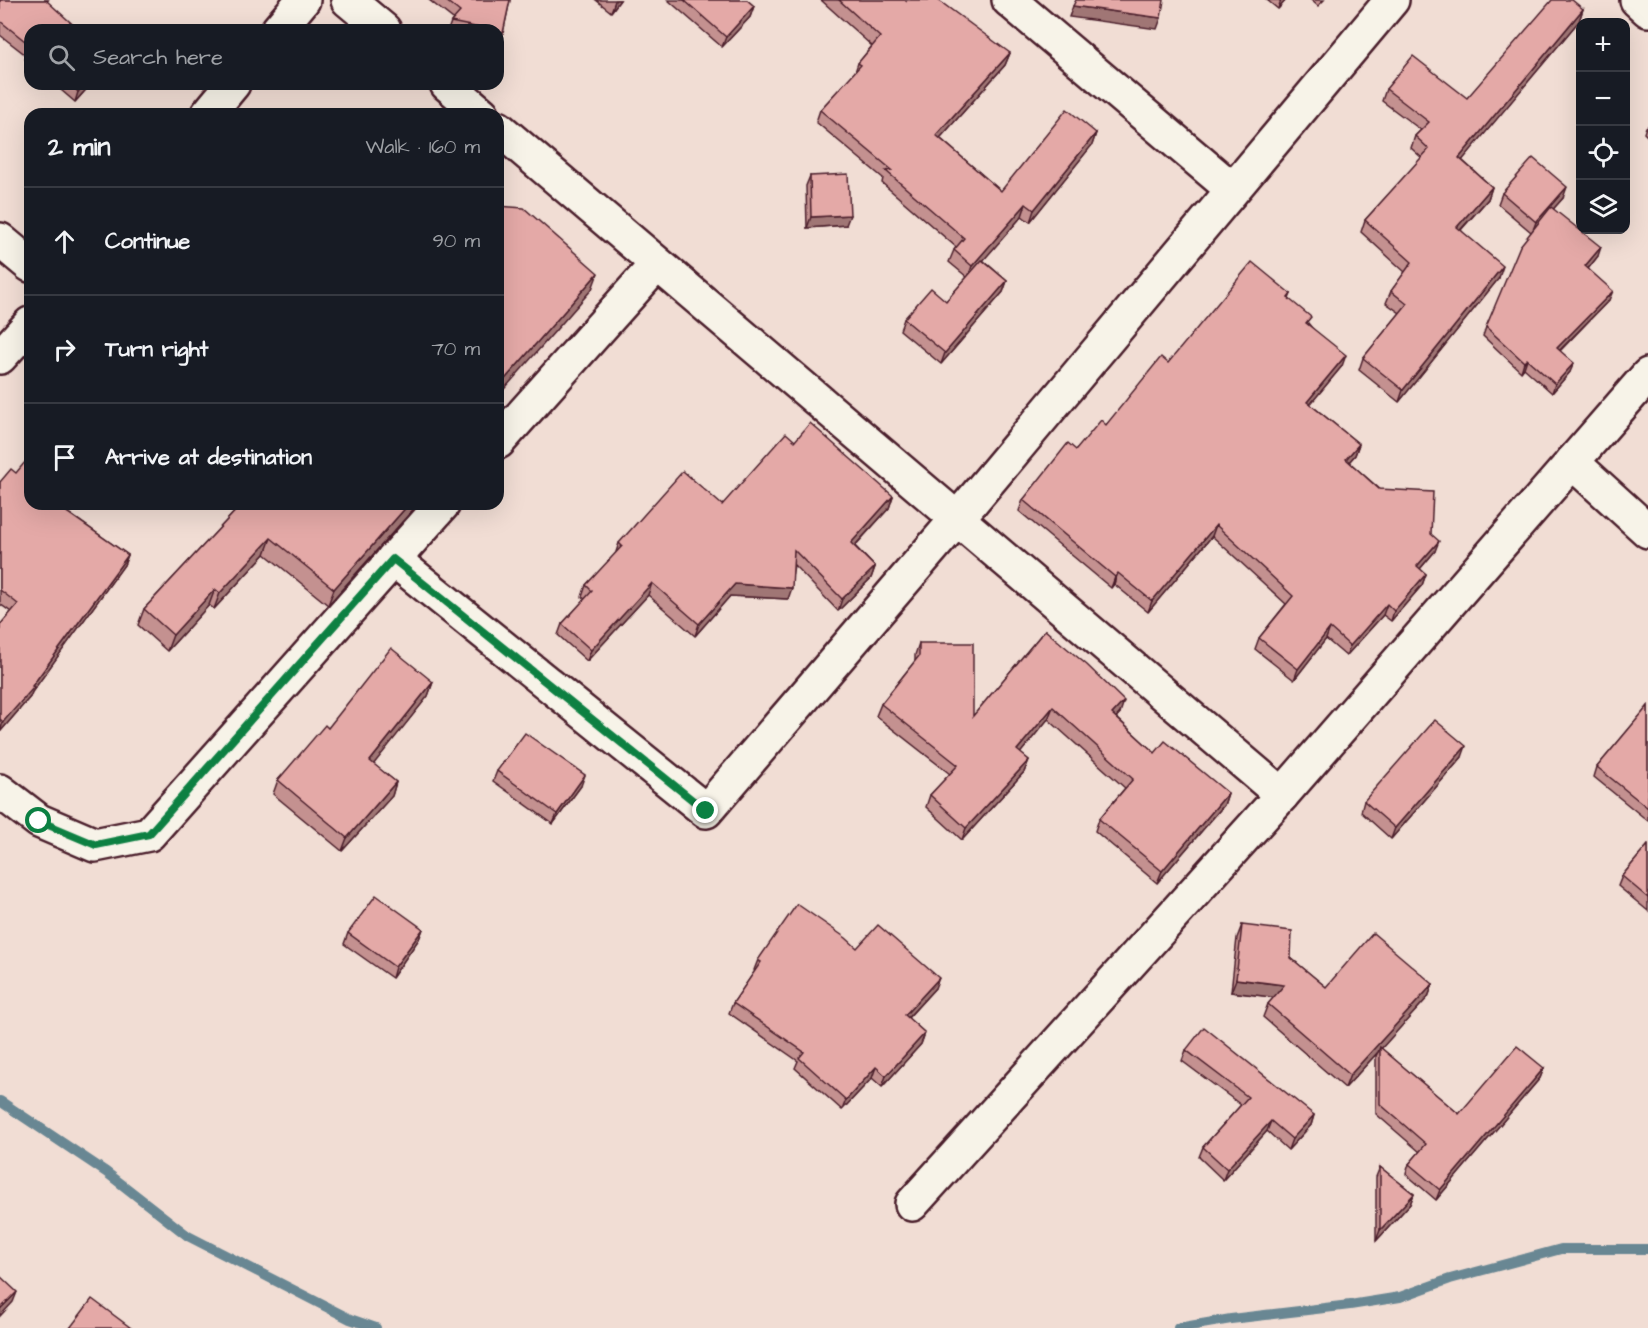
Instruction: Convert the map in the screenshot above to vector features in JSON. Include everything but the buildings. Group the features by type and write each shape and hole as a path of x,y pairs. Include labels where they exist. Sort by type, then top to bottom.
{"street":[{"path":"283,24 303,0"},
{"path":"348,0 377,24"},
{"path":"1009,0 1232,189"},
{"path":"393,559 706,811 957,519 1392,0"},
{"path":"1637,0 1648,10"},
{"path":"213,108 228,90"},
{"path":"454,90 475,108"},
{"path":"504,133 1282,795"},
{"path":"0,240 24,260"},
{"path":"504,435 657,264"},
{"path":"0,357 24,331"},
{"path":"912,1204 1282,795 1648,375"},
{"path":"1572,462 1648,531"},
{"path":"0,791 39,821 96,845 149,834 438,510"}],"waterway":[{"path":"0,1101 106,1172 188,1236 350,1319 376,1328"},
{"path":"1178,1328 1400,1297 1450,1279 1561,1249 1648,1249"}],"route":[{"path":"39,821 96,845 149,834 393,559 706,811"}]}
